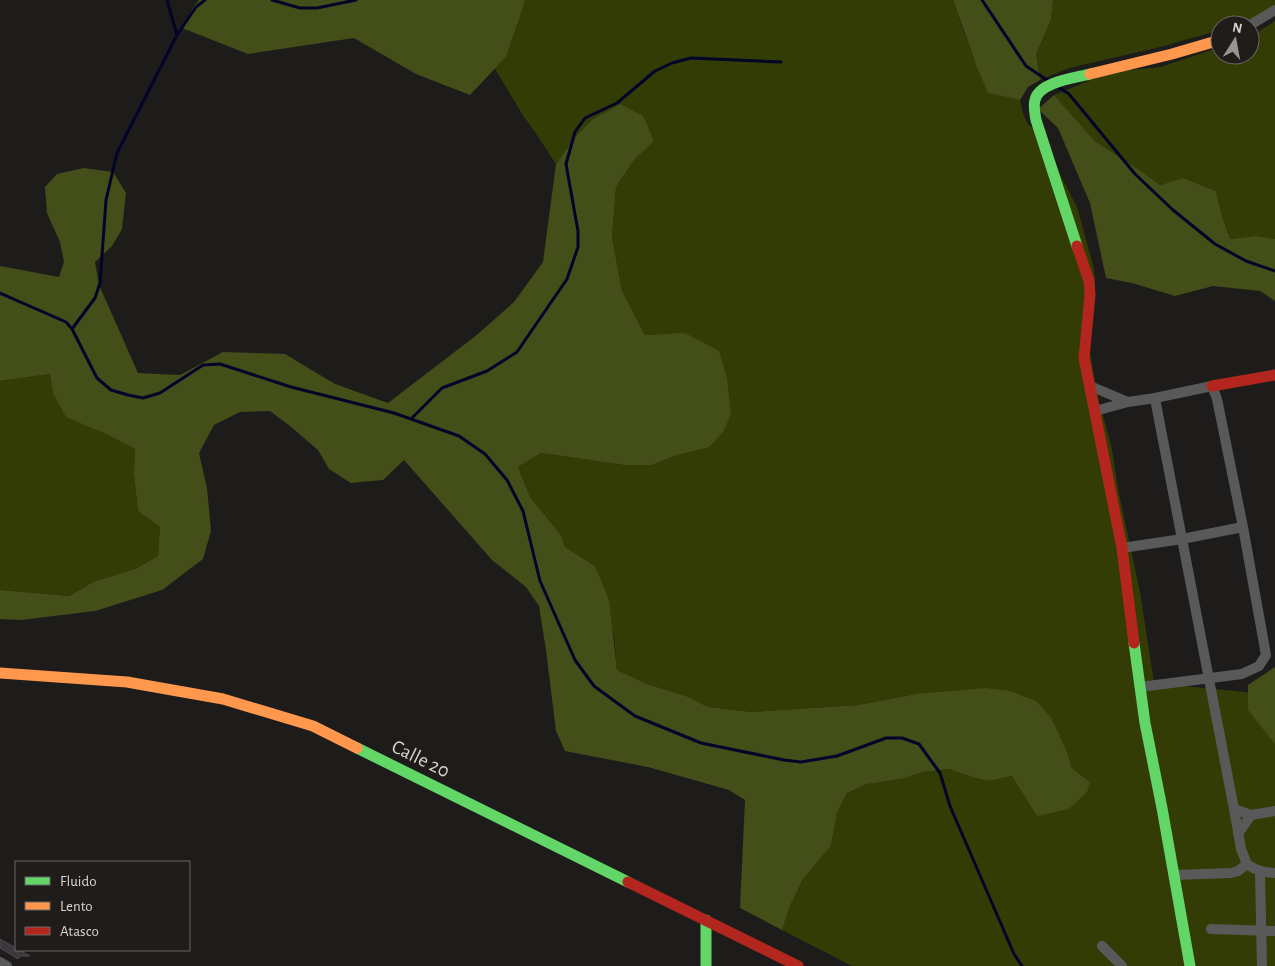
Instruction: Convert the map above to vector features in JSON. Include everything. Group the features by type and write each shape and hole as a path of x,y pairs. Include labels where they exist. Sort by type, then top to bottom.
{"street":[{"path":"1260,19 1275,10"},
{"path":"1190,966 1145,723 1122,548 1084,358 1087,320 1090,312 1088,281 1036,120 1034,99 1040,90 1050,84 1210,43"},
{"path":"1095,412 1128,402 1275,375"},
{"path":"1090,386 1128,402"},
{"path":"1140,687 1242,674 1259,666 1266,655 1243,527 1212,386"},
{"path":"1154,398 1240,848 1247,864 1252,868 1260,872 1275,873"},
{"path":"1122,548 1243,527"},
{"name":"Calle 20","path":"0,673 127,682 222,699 313,726 798,966"},
{"path":"1234,809 1251,816 1275,811"},
{"path":"1238,834 1251,816"},
{"path":"1174,875 1231,873 1247,864"},
{"path":"1260,872 1262,966"},
{"path":"706,920 706,966"},
{"path":"1211,929 1275,931"},
{"path":"1102,946 1122,966"},
{"path":"0,962 7,966"}],"green space":[{"path":"199,0 524,0 524,5 506,57 470,95 416,74 354,38 248,54 182,28"},
{"path":"524,0 953,0 988,93 1020,100 1023,114 1028,124 1039,134 1077,207 1095,278 1089,346 1097,393 1112,449 1118,489 1140,592 1154,683 1275,695 1275,966 852,966 782,930 790,906 803,879 831,846 837,813 847,793 867,784 902,779 923,772 949,769 989,781 1012,776 1090,782 1072,768 1066,749 1051,717 1036,701 916,694 858,705 752,712 708,707 686,696 647,684 617,670 614,636 595,566 565,547 561,535 530,497 518,467 541,453 624,465 652,465 677,455 680,333 645,335 622,291 612,237 616,187 634,160 654,141 620,104 593,119 575,137 556,164 524,117 495,69 506,57 524,5"},
{"path":"953,0 1053,0 1051,20 1036,54 1040,80 1028,87 1020,100 988,93"},
{"path":"1053,0 1275,0 1275,7 1260,16 1210,15 1210,33 1160,47 1069,68 1040,80 1036,54 1051,20"},
{"path":"1275,21 1275,239 1256,236 1230,239 1216,191 1183,178 1160,185 1095,141 1054,95 1110,72 1161,67 1210,50 1210,65 1260,65 1260,31"},
{"path":"1054,95 1095,141 1160,185 1183,178 1216,191 1230,239 1256,236 1275,239 1275,301 1260,291 1213,286 1175,296 1132,283 1106,278 1090,203 1058,128 1038,109"},
{"path":"620,104 643,116 654,141 634,160 616,187 612,237 622,291 645,335 687,334 719,351 727,378 731,414 723,432 709,447 677,455 652,465 624,465 541,453 518,467 530,497 561,535 565,547 595,566 609,600 617,670 647,684 686,696 708,707 752,712 858,705 916,694 985,688 1010,691 1036,701 1051,717 1066,749 1072,768 1090,782 1087,792 1069,809 1037,816 1012,776 989,781 949,769 923,772 902,779 867,784 847,793 837,813 831,846 803,879 790,906 782,930 740,908 745,800 729,790 648,767 565,751 556,731 539,606 526,587 492,560 404,460 383,480 351,483 329,469 318,450 270,411 240,412 214,425 199,453 207,488 211,531 203,559 162,590 95,611 21,620 0,619 0,590 69,596 93,582 135,569 158,556 160,527 138,511 134,474 135,449 66,417 53,393 50,374 0,381 0,266 59,277 64,262 60,242 47,213 45,187 57,174 84,168 113,172 126,193 122,229 112,246 95,262 99,285 138,373 180,375 223,352 285,354 335,384 388,403 478,334 514,302 543,262 556,164 575,137 593,119"},
{"path":"50,374 53,393 104,433 135,449 134,474 138,511 160,527 158,556 135,569 93,582 69,596 0,590 0,381"},
{"path":"1275,667 1275,744 1248,710 1248,685"}],"building":[{"path":"0,939 15,947 15,951 21,951 30,956 20,956 18,959 0,948"}],"waterway":[{"path":"167,0 177,35"},
{"path":"72,329 95,298 100,283 106,200 117,153 177,35 196,7 205,0"},
{"path":"272,0 300,8 317,8 356,0"},
{"path":"982,0 1026,66 1047,80"},
{"path":"411,419 442,388 487,371 517,352 567,279 578,247 578,231 566,164 575,132 585,118 617,103 655,71 672,63 691,58 781,62"},
{"path":"1058,87 1069,94 1135,174 1173,210 1215,244 1246,261 1275,271"},
{"path":"0,293 66,322 72,329 97,378 111,390 143,398 160,393 203,365 220,364 291,387 394,413 459,436 485,454 507,480 523,511 540,581 575,660 594,686 635,716 701,743 801,762 837,756 886,738 902,738 919,744 940,773 950,806 1014,954 1022,966"}],"traffic: fast":[{"path":"1077,246 1036,120 1034,105 1038,94 1050,85 1090,74"},
{"path":"1134,643 1145,723 1190,966"},
{"path":"357,748 628,882"},
{"path":"706,920 706,966"}],"traffic: slow":[{"path":"1090,74 1210,43"},
{"path":"0,673 127,682 223,699 313,726 357,748"}],"traffic: jam":[{"path":"1077,246 1089,281 1090,295 1084,358 1122,548 1134,643"},
{"path":"1212,386 1275,375"},
{"path":"628,882 798,966"}]}
